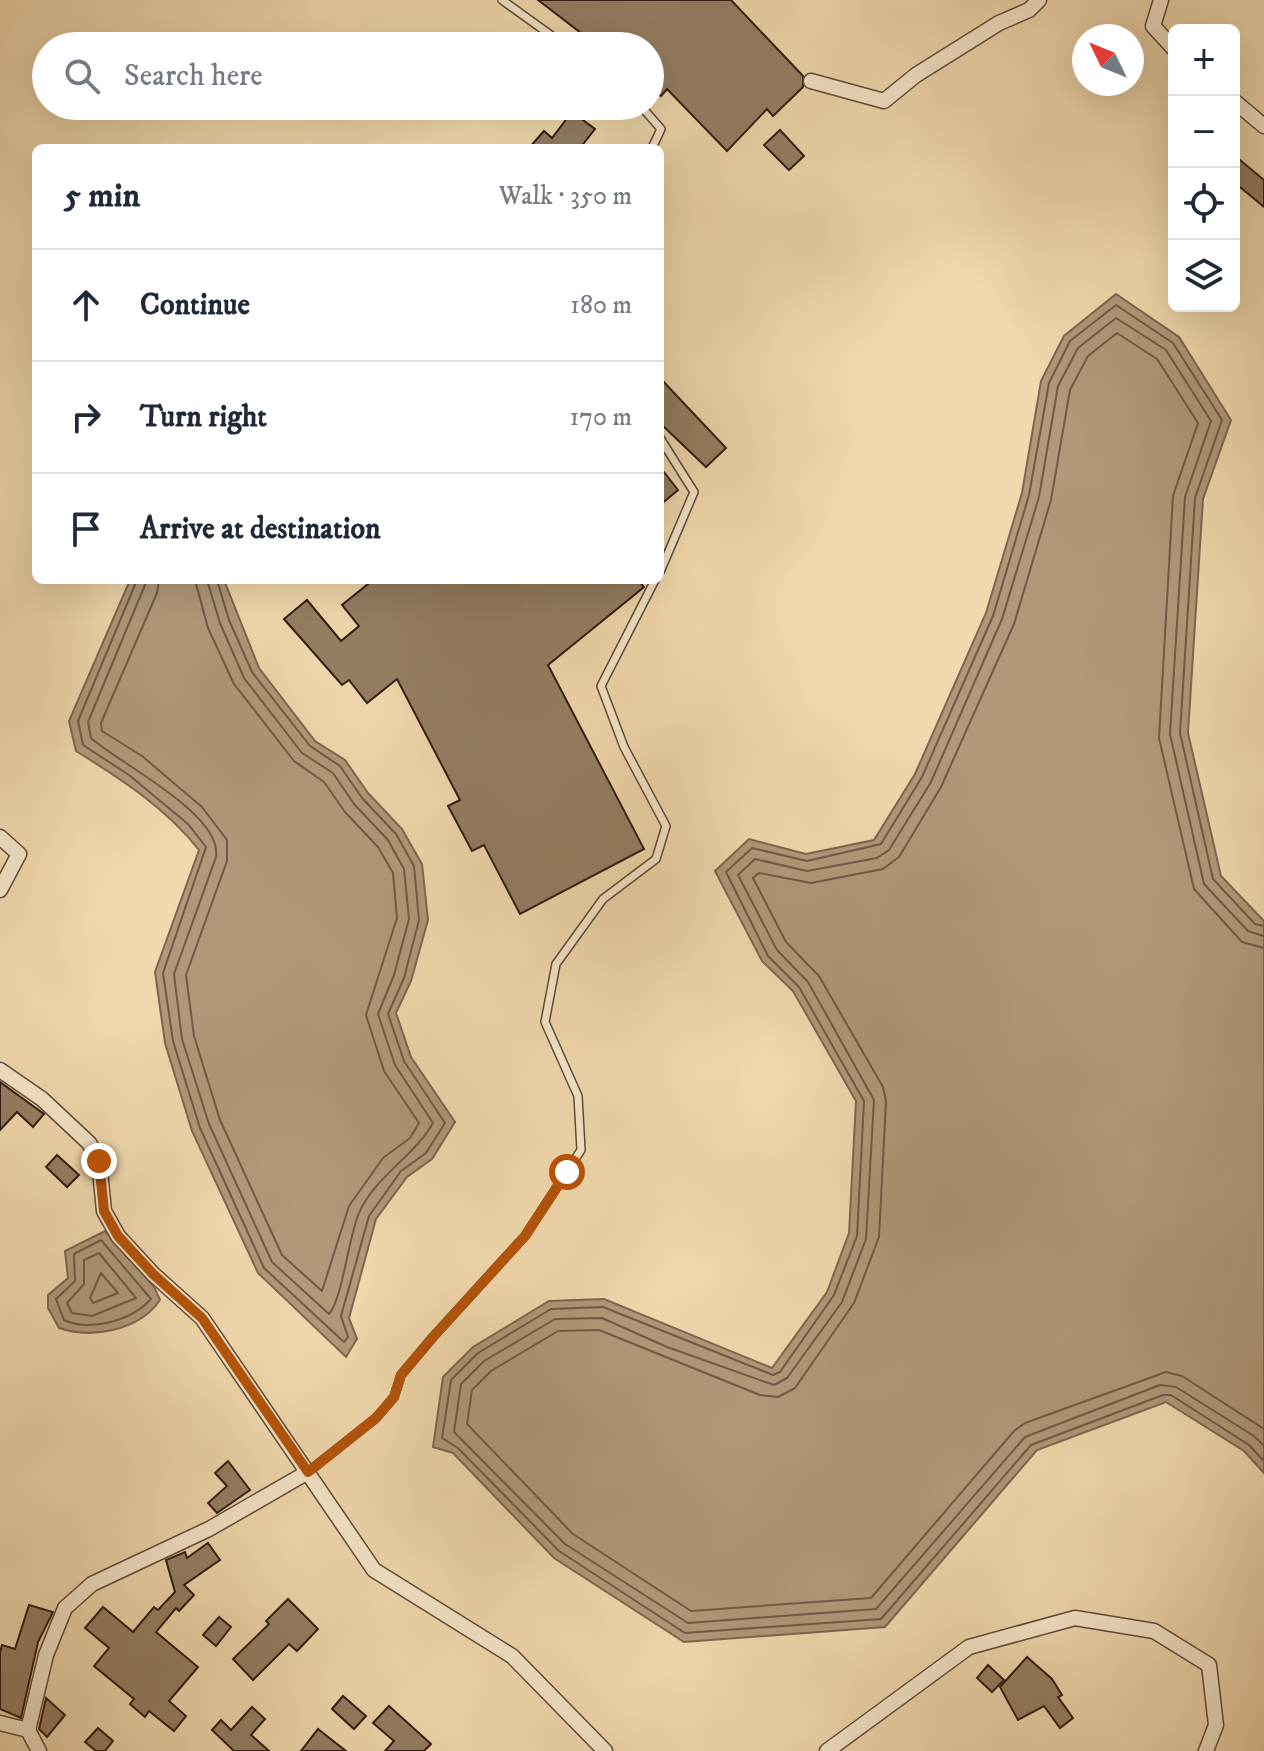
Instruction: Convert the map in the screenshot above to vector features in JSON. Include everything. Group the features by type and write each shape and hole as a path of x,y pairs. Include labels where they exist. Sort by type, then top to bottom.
{"street":[{"path":"811,81 884,101 916,75 999,23 1029,10 1039,0"},
{"path":"1161,0 1153,26 1168,42"},
{"path":"1240,106 1264,126"},
{"path":"0,837 19,854 0,890"},
{"path":"0,1070 42,1099 89,1143 99,1161 104,1211 118,1236 153,1274 202,1318 374,1570 512,1656 605,1751"},
{"path":"39,1751 28,1730 46,1655 65,1608 92,1584 209,1529 308,1472"},
{"path":"827,1751 969,1647 1075,1618 1154,1631 1209,1665 1216,1725 1206,1751"},
{"path":"0,1723 28,1730"}],"lane":[{"path":"502,0 547,32"},
{"path":"653,120 661,129 654,144"},
{"path":"664,444 694,492 664,563"},
{"path":"308,1472 376,1418 394,1397 401,1375 525,1236 581,1150 578,1096 545,1022 556,964 603,899 656,859 666,826 624,747 601,686 653,584"}],"water":[{"path":"1116,294 1179,337 1231,420 1203,499 1188,733 1221,876 1264,921 1264,1473 1244,1451 1166,1402 1037,1450 885,1627 684,1642 554,1558 453,1453 433,1447 443,1377 473,1347 549,1301 604,1299 772,1368 827,1292 849,1233 856,1101 793,991 762,961 715,871 749,839 806,854 874,840 915,774 986,613 1022,493 1041,381 1064,336"},
{"path":"128,584 226,584 259,668 315,741 345,760 368,793 402,829 422,864 428,920 411,981 396,1013 411,1057 455,1122 432,1159 407,1177 376,1219 349,1318 357,1339 346,1357 258,1273 192,1131 165,1043 155,972 199,850 157,808 76,751 69,721"},
{"path":"105,1231 154,1287 160,1300 140,1319 114,1330 85,1333 59,1328 48,1308 48,1295 68,1278 65,1251"}],"building":[{"path":"538,0 731,0 803,76 803,87 773,116 767,109 727,151 667,89 664,92 664,32 580,32"},
{"path":"566,120 583,120 595,129 583,144 533,144 544,131 552,138"},
{"path":"780,130 804,156 789,170 764,145"},
{"path":"1240,160 1264,180 1264,207 1240,187"},
{"path":"664,382 726,448 706,467 664,427"},
{"path":"664,472 678,490 664,502"},
{"path":"368,584 641,584 644,587 548,665 644,849 520,914 484,845 472,851 448,806 460,800 397,679 367,703 349,680 342,685 284,619 307,600 341,641 359,626 342,605"},
{"path":"0,1082 44,1114 33,1127 17,1112 0,1130"},
{"path":"57,1155 79,1175 67,1187 46,1167"},
{"path":"228,1461 250,1490 217,1513 208,1503 227,1486 215,1473"},
{"path":"208,1543 220,1560 184,1585 194,1595 179,1611 176,1608 156,1632 198,1667 169,1701 186,1716 174,1731 149,1711 145,1717 130,1704 134,1699 94,1666 109,1648 85,1628 103,1607 133,1632 154,1607 158,1610 175,1592 166,1560 185,1552 187,1558"},
{"path":"288,1599 318,1629 297,1651 289,1644 253,1680 233,1659 269,1624 266,1621"},
{"path":"29,1605 53,1612 38,1642 21,1718 0,1709 0,1652 2,1645 15,1649"},
{"path":"219,1617 231,1627 216,1646 203,1635"},
{"path":"1027,1657 1052,1679 1062,1695 1058,1697 1073,1718 1060,1728 1044,1706 1018,1720 1000,1687"},
{"path":"988,1665 1004,1680 992,1692 977,1678"},
{"path":"343,1696 366,1716 354,1729 332,1709"},
{"path":"46,1698 65,1715 47,1737 39,1729"},
{"path":"389,1706 431,1744 424,1751 385,1751 394,1741 373,1723"},
{"path":"252,1707 265,1719 251,1735 269,1751 234,1751 212,1730 221,1720 231,1730"},
{"path":"98,1728 113,1741 105,1751 96,1751 85,1742"},
{"path":"318,1729 346,1751 301,1751"}],"route":[{"path":"99,1161 104,1211 118,1236 153,1274 202,1318 308,1472 376,1418 394,1397 401,1375 525,1236 567,1172"}]}
